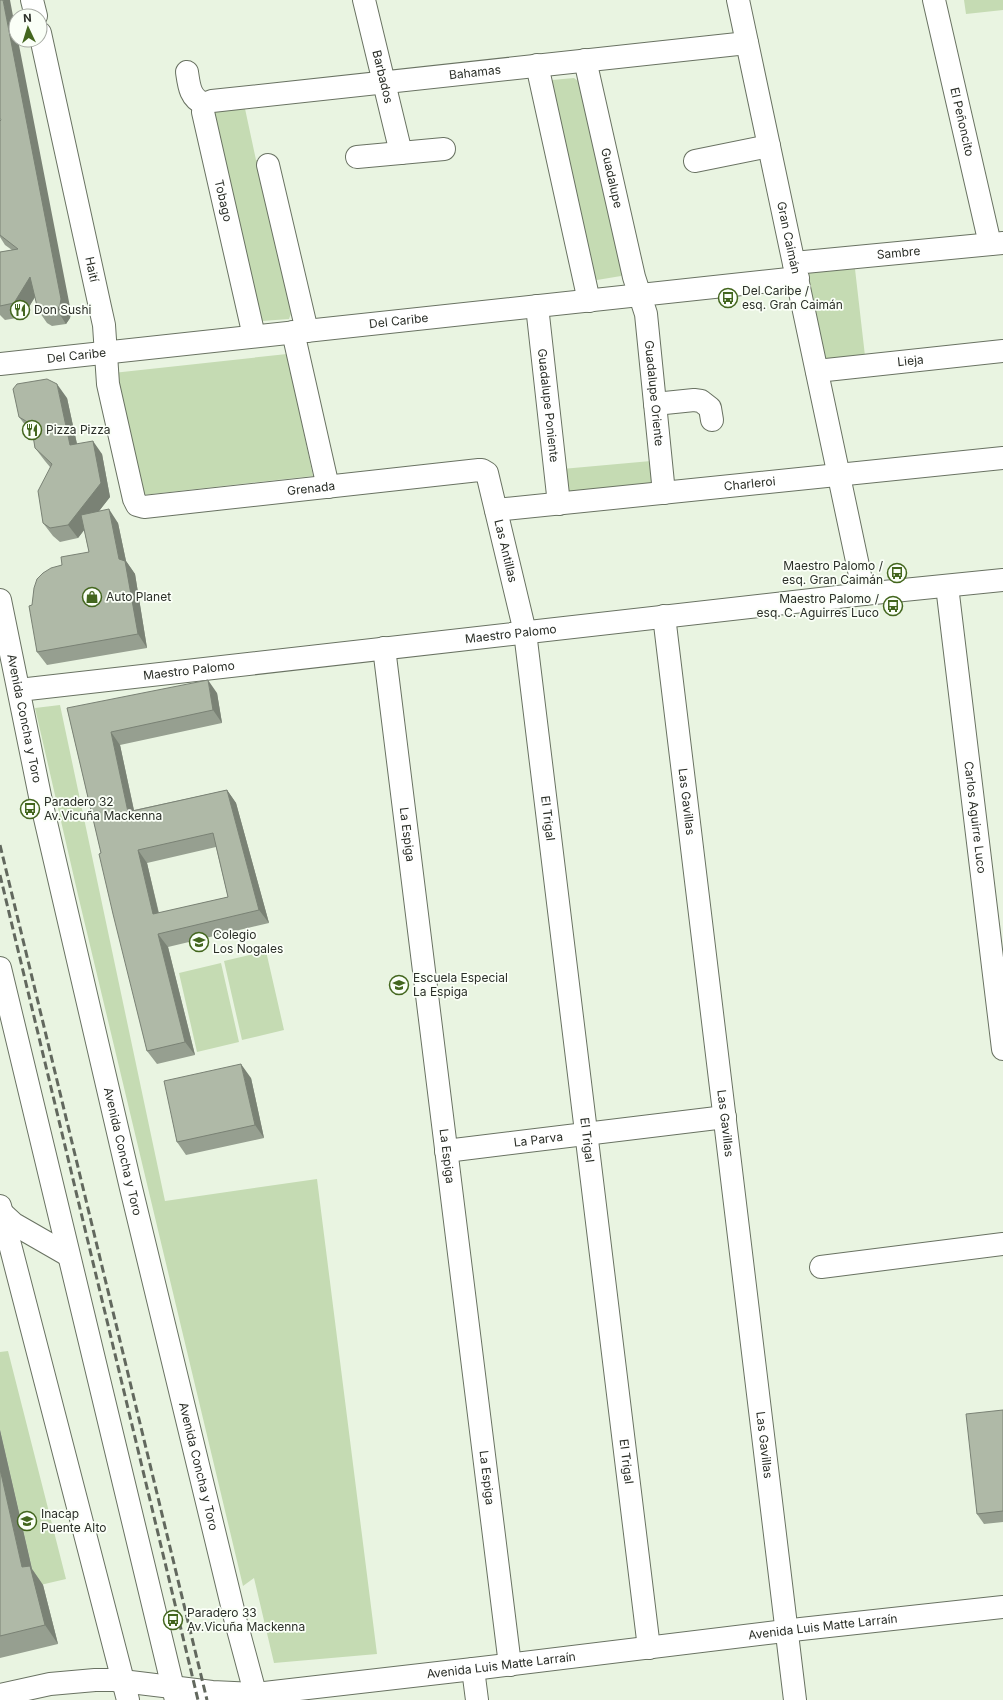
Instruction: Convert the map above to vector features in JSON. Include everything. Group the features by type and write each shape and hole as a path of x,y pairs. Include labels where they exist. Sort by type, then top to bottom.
{"street":[{"name":"Barbados","path":"364,0 401,153"},
{"name":"Gran Caimán","path":"738,0 864,594"},
{"name":"El Peñoncito","path":"934,0 996,244"},
{"name":"Bahamas","path":"204,104 212,101 748,43"},
{"name":"Haití","path":"43,48 104,326 108,384 134,499 137,505"},
{"name":"Guadalupe","path":"585,60 634,277 640,295"},
{"path":"537,66 589,301"},
{"path":"187,72 191,94 195,99 204,104"},
{"name":"Tobago","path":"204,104 203,112 254,336"},
{"path":"695,161 769,146"},
{"path":"357,157 444,149"},
{"path":"268,165 328,487"},
{"name":"Sambre","path":"796,270 996,244"},
{"name":"Del Caribe","path":"0,364 640,295 796,270"},
{"name":"Guadalupe Oriente","path":"640,295 646,314 664,493"},
{"name":"Guadalupe Poniente","path":"537,306 559,504"},
{"name":"Lieja","path":"817,371 1003,351"},
{"path":"655,404 694,400 701,401 710,408 712,420"},
{"name":"Charleroi","path":"496,510 1003,458"},
{"name":"Grenada","path":"137,505 144,507 479,470 484,471"},
{"name":"Las Antillas","path":"484,471 488,476 525,632"},
{"name":"Maestro Palomo","path":"19,690 664,616 1003,580"},
{"name":"Carlos Aguirre Luco","path":"947,586 1003,1049"},
{"name":"Avenida Concha y Toro","path":"0,600 41,801 131,1188 236,1622 256,1697"},
{"name":"Las Gavillas","path":"664,616 795,1700"},
{"name":"El Trigal","path":"525,632 649,1648"},
{"name":"La Espiga","path":"384,648 510,1665"},
{"path":"0,968 175,1694"},
{"name":"La Parva","path":"446,1151 725,1117"},
{"path":"1,1209 14,1224 68,1255"},
{"path":"1,1209 126,1691"},
{"path":"821,1267 1003,1244"},
{"name":"Avenida Luis Matte Larraín","path":"0,1695 50,1684 85,1680 126,1691 256,1697 786,1631 1003,1607"},
{"path":"473,1670 477,1700"}],"green space":[{"path":"964,0 1003,0 1003,10 966,14"},
{"path":"574,78 582,84 626,270 621,276 597,280 593,277 552,80"},
{"path":"244,104 256,160 260,160 292,311 289,319 262,321 255,314 212,117 216,108"},
{"path":"855,269 865,356 825,360 807,273"},
{"path":"287,354 313,476 143,495 113,373"},
{"path":"651,461 655,489 570,497 562,469"},
{"path":"60,705 165,1201 317,1179 377,1654 274,1663 254,1578 243,1586 78,895 35,708"},
{"path":"266,951 284,1030 242,1040 224,961"},
{"path":"221,963 239,1042 197,1052 179,973"},
{"path":"8,1351 66,1579 36,1586 0,1430 0,1352"}],"building":[{"path":"0,0 3,0 8,26 8,48 12,48 61,299 57,310 43,313 38,310 30,277 14,303 0,306 0,252 18,249 0,235"},
{"path":"47,379 57,384 70,445 93,441 101,483 68,525 50,528 43,523 38,491 52,464 35,448 31,424 19,417 13,389 17,384"},
{"name":"Auto Planet","path":"109,509 119,559 125,561 138,634 37,652 29,606 32,605 34,588 37,579 51,568 62,565 61,557 89,552 81,515"},
{"path":"208,680 213,710 111,732 128,812 227,790 259,910 158,934 185,1042 147,1051 99,854 101,853 67,708","holes":["213,833 228,897 153,914 138,850"]},
{"path":"241,1064 255,1125 177,1142 164,1081"},
{"path":"1003,1410 1003,1511 977,1514 966,1414"},
{"path":"0,1469 22,1567 30,1566 45,1625 0,1636"}],"railway":[{"path":"0,845 207,1700"},
{"path":"0,875 198,1700"}],"place":[{"name":"Del Caribe / esq. Gran Caimán","path":"728,298"},
{"name":"Don Sushi","path":"20,310"},
{"name":"Pizza Pizza","path":"32,430"},
{"name":"Maestro Palomo / esq. Gran Caimán","path":"897,573"},
{"name":"Auto Planet","path":"92,597"},
{"name":"Maestro Palomo / esq. C. Aguirres Luco","path":"893,606"},
{"name":"Paradero 32 Av.Vicuña Mackenna","path":"30,809"},
{"name":"Colegio Los Nogales","path":"199,942"},
{"name":"Escuela Especial La Espiga","path":"399,985"},
{"name":"Inacap Puente Alto","path":"27,1521"},
{"name":"Paradero 33 Av.Vicuña Mackenna","path":"173,1620"}]}
